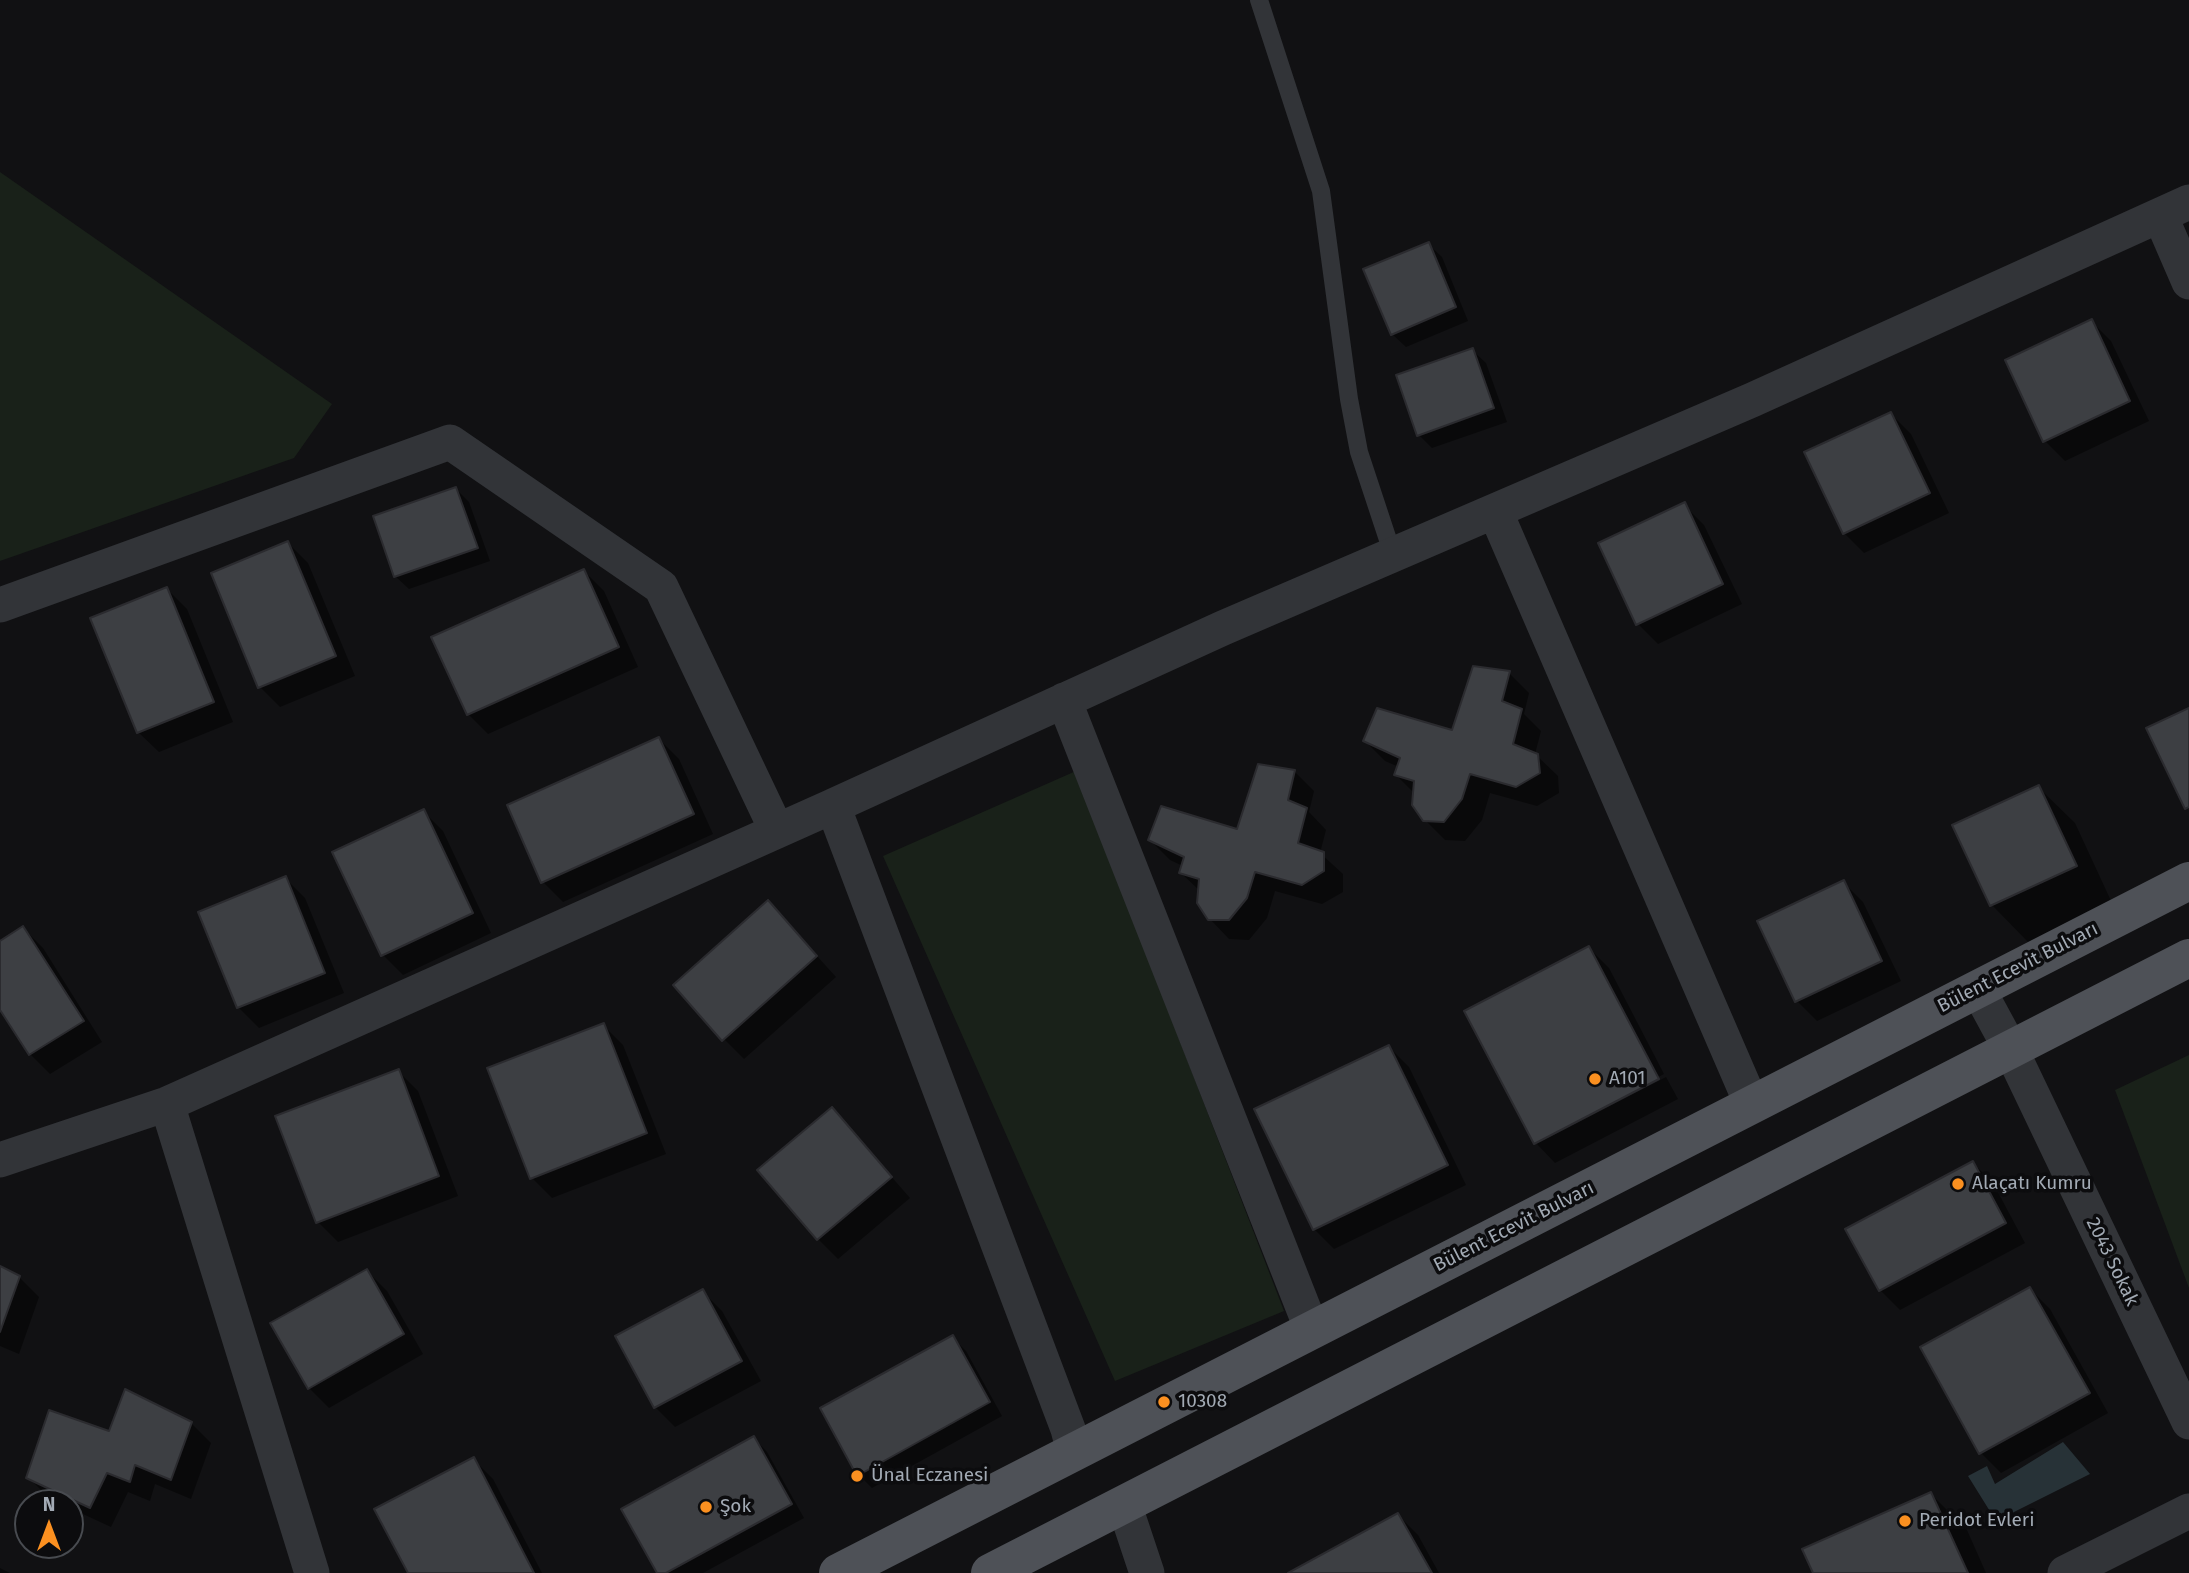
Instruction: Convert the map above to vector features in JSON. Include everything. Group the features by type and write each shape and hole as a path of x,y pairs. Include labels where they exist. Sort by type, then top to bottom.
{"main road":[{"name":"Bülent Ecevit Bulvarı","path":"838,1573 2189,881"},
{"path":"990,1573 2189,958"}],"street":[{"path":"0,1160 167,1104 1223,628 1752,400 2175,209 2189,282"},
{"path":"0,605 450,442 661,587 777,831"},
{"path":"1495,511 1752,1105"},
{"path":"1064,700 1312,1330"},
{"path":"833,806 1068,1429 1074,1452"},
{"name":"2043 Sokak","path":"1978,989 2011,1050 2189,1422"},
{"path":"167,1104 312,1573"},
{"path":"1124,1504 1147,1573"},
{"path":"2065,1573 2189,1511"}],"lane":[{"path":"1259,0 1321,191 1349,399 1359,452 1393,555"}],"shaded area":[{"path":"0,172 332,404 294,458 0,561"},
{"path":"1076,771 1284,1311 1115,1381 883,856"},
{"path":"2189,1055 2189,1288 2115,1090"},
{"path":"2063,1442 2090,1474 1996,1521 1968,1476 1987,1466 1995,1484"}],"building":[{"path":"1429,242 1456,307 1391,335 1363,269"},
{"path":"2092,319 2130,401 2043,442 2005,360"},
{"path":"1473,348 1494,408 1417,436 1396,375"},
{"path":"1891,412 1930,493 1843,534 1804,452"},
{"path":"456,487 478,548 394,577 373,516"},
{"path":"1685,502 1723,584 1636,625 1598,543"},
{"path":"288,541 336,656 258,688 211,573"},
{"path":"584,569 619,647 467,715 431,637"},
{"path":"167,587 214,702 137,733 90,618"},
{"path":"1473,666 1510,671 1502,701 1522,709 1513,744 1538,754 1540,773 1516,787 1470,774 1462,799 1444,822 1423,821 1412,805 1414,781 1394,775 1400,758 1363,741 1377,708 1452,730"},
{"path":"2189,708 2189,807 2185,809 2146,728"},
{"path":"659,737 694,814 541,883 507,805"},
{"path":"1258,764 1295,770 1288,800 1307,808 1298,843 1324,852 1324,871 1302,885 1255,872 1247,898 1229,920 1208,920 1197,903 1199,879 1179,873 1184,857 1148,840 1161,806 1237,829"},
{"path":"2039,785 2077,866 1990,906 1952,825"},
{"path":"424,809 473,913 381,956 332,852"},
{"path":"286,876 325,973 237,1008 198,912"},
{"path":"1844,880 1882,961 1795,1002 1757,921"},
{"path":"768,900 817,956 722,1041 673,985"},
{"path":"23,926 84,1021 29,1055 0,1010 0,941"},
{"path":"1589,946 1659,1079 1534,1144 1464,1011"},
{"path":"604,1023 647,1133 530,1179 487,1068"},
{"path":"1389,1045 1448,1165 1313,1230 1254,1109"},
{"path":"399,1069 439,1176 316,1223 275,1116"},
{"path":"832,1107 892,1177 817,1240 757,1170"},
{"path":"1973,1161 2006,1223 1879,1291 1845,1229"},
{"path":"0,1266 20,1276 0,1332"},
{"path":"367,1269 404,1334 308,1389 270,1323"},
{"path":"2030,1287 2090,1393 1979,1454 1920,1347"},
{"path":"703,1289 742,1361 654,1408 615,1336"},
{"path":"953,1335 990,1402 857,1476 820,1408"},
{"path":"125,1389 192,1422 171,1480 135,1465 130,1482 107,1473 90,1508 84,1505 84,1489 49,1489 26,1478 49,1410 109,1431"},
{"path":"754,1436 792,1504 666,1573 657,1573 621,1509"},
{"path":"474,1457 534,1573 408,1573 374,1509"},
{"name":"Peridot Evleri","path":"1931,1492 1968,1573 1813,1573 1802,1549"},
{"path":"1398,1513 1432,1573 1288,1573"}],"place":[{"name":"A101","path":"1595,1079"},
{"name":"Alaçatı Kumru","path":"1958,1184"},
{"name":"10308","path":"1164,1402"},
{"name":"Ünal Eczanesi","path":"857,1476"},
{"name":"Şok","path":"706,1507"},
{"name":"Peridot Evleri","path":"1905,1521"}]}
